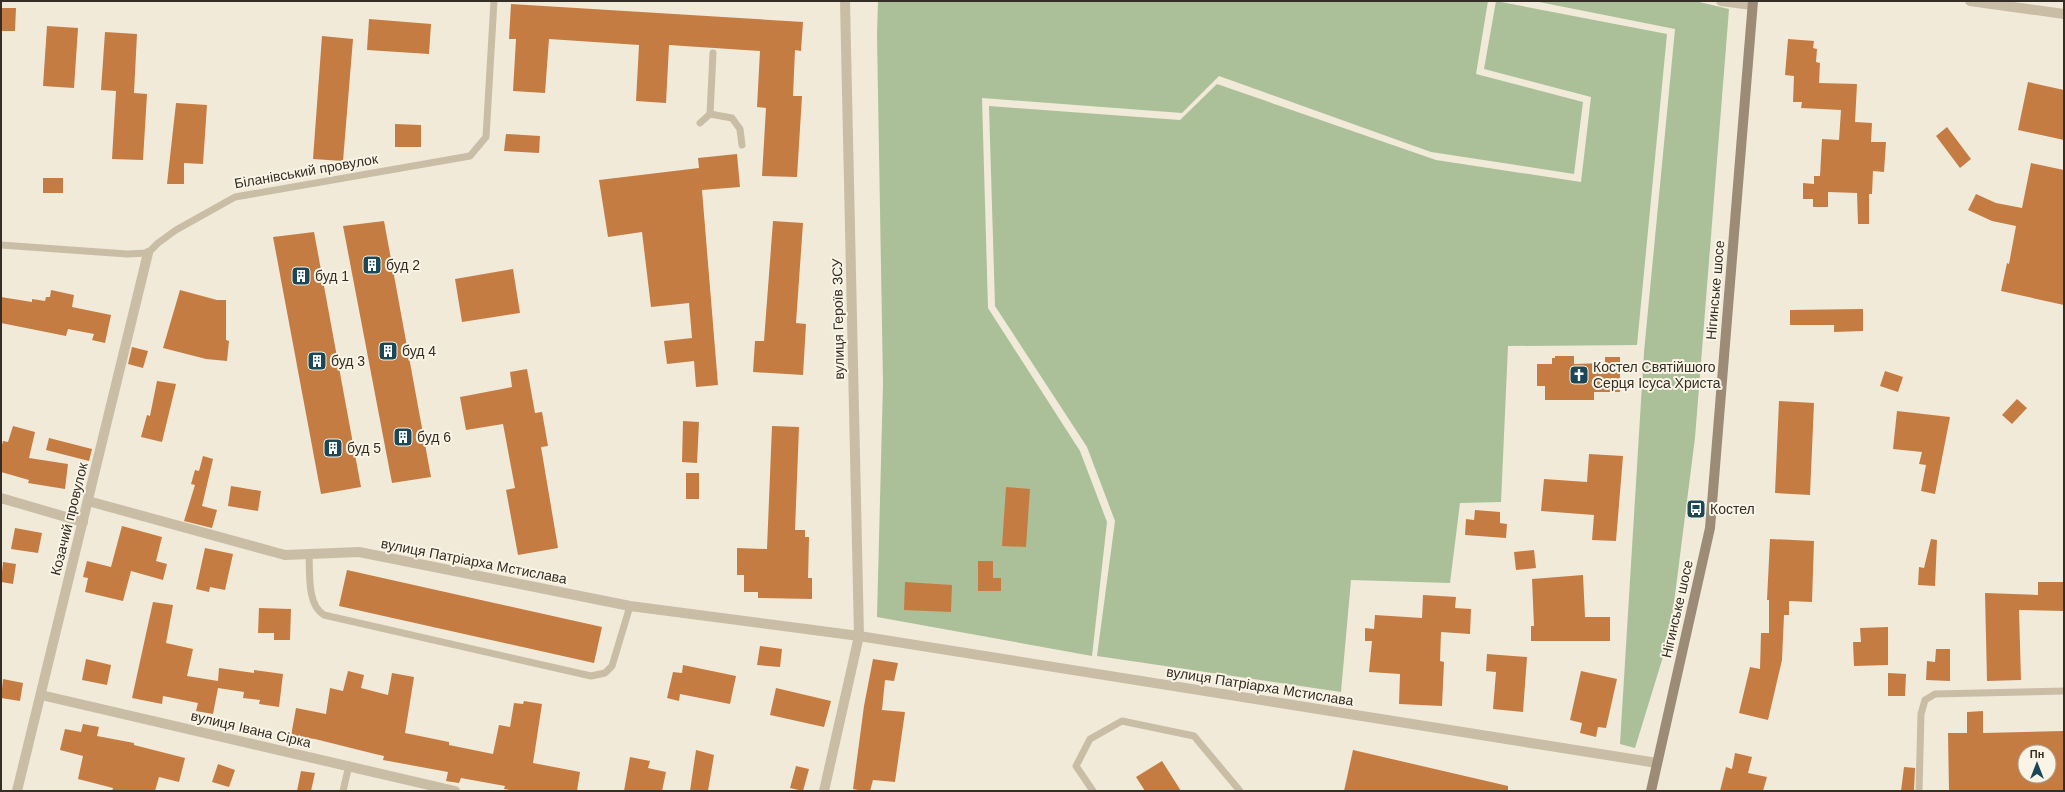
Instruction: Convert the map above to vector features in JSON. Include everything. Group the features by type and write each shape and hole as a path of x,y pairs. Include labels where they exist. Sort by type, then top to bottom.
{"main road":[{"name":"Нігинське шосе","path":"1651,791 1710,528 1752,3"}],"street":[{"name":"вулиця Героїв ЗСУ","path":"845,1 859,636"},
{"path":"1721,1 1752,3"},
{"path":"1970,1 2064,14"},
{"name":"Козачий провулок","path":"17,791 148,253"},
{"path":"1,498 83,522"},
{"name":"вулиця Патріарха Мстислава","path":"88,501 285,555 359,552 630,606 859,636 1657,763"},
{"path":"824,791 859,636"},
{"name":"вулиця Івана Сірка","path":"41,694 455,791"}],"lane":[{"name":"Біланівський провулок","path":"148,253 158,243 176,230 235,197 470,156 486,137 494,1"},
{"path":"700,123 710,114 713,53"},
{"path":"710,114 727,116 735,121 740,129 742,145"},
{"path":"1,245 127,254 148,253"},
{"path":"309,555 314,603 318,610 324,615 591,676 606,673 612,666 630,606"},
{"path":"1919,791 1921,714 1925,700 1935,694 2064,691"},
{"path":"1093,791 1076,766 1090,739 1122,721 1194,736 1240,791"},
{"path":"343,791 349,766"}],"green space":[{"path":"878,1 1488,1 1476,74 1583,102 1574,174 1431,152 1219,76 1182,113 982,98 988,308 1080,451 1107,522 1092,656 877,617 883,383 877,35"},
{"path":"1496,1 1667,34 1637,345 1508,346 1501,502 1460,503 1450,583 1351,580 1341,692 1097,656 1115,521 1087,447 995,306 989,106 1180,120 1217,84 1436,160 1581,182 1591,97 1484,69"},
{"path":"1534,1 1695,1 1729,9 1695,438 1670,634 1635,748 1620,744 1644,352 1675,29"}],"building":[{"path":"511,4 803,22 801,51 795,50 793,96 802,96 797,177 762,176 766,108 757,107 760,51 669,45 666,103 636,101 639,45 549,39 545,93 513,91 516,39 509,39"},
{"path":"1,8 16,8 15,31 1,31"},
{"path":"369,19 431,24 429,54 367,50"},
{"path":"47,26 78,28 74,88 43,86"},
{"path":"105,32 137,34 134,93 147,94 143,160 112,159 116,91 101,90"},
{"path":"322,36 353,39 343,161 313,159"},
{"path":"1788,39 1814,41 1813,48 1817,49 1816,62 1820,63 1819,83 1857,84 1855,122 1872,123 1871,142 1886,142 1884,172 1873,171 1872,194 1869,194 1869,224 1858,224 1857,193 1828,192 1828,207 1813,207 1813,199 1803,199 1803,183 1814,184 1814,176 1820,176 1822,139 1839,140 1841,110 1801,108 1802,102 1793,102 1794,76 1785,75"},
{"path":"2028,82 2064,90 2064,140 2018,130"},
{"path":"176,103 207,105 203,164 184,163 184,184 167,184"},
{"path":"395,124 421,125 421,147 395,147"},
{"path":"1947,127 1971,159 1960,168 1936,136"},
{"path":"506,134 540,136 539,153 504,151"},
{"path":"737,154 740,187 702,190 718,385 696,387 694,361 667,364 664,341 692,338 689,303 651,307 642,232 608,237 599,180 699,168 698,158"},
{"path":"2031,163 2064,170 2064,305 2001,291 2007,263 2009,264 2016,226 1992,221 1968,210 1976,194 1996,203 2022,208"},
{"path":"43,178 63,178 63,193 43,193"},
{"path":"384,221 431,477 392,483 343,226"},
{"path":"773,221 803,223 796,323 806,324 803,375 753,372 755,341 764,341"},
{"path":"314,232 361,487 321,494 273,237"},
{"path":"513,269 520,313 462,322 455,279"},
{"path":"51,290 74,295 72,307 111,315 105,343 92,340 94,334 68,329 66,336 1,323 1,297 32,302 32,299 45,301 46,297 50,297"},
{"path":"180,290 217,300 226,300 226,340 229,341 227,361 206,359 163,348"},
{"path":"1863,309 1863,331 1834,332 1834,325 1790,325 1790,310"},
{"path":"132,347 148,351 143,368 128,364"},
{"name":"Костел Святійшого Серця Ісуса Христа","path":"1555,356 1574,356 1574,364 1605,363 1605,357 1620,357 1620,392 1594,392 1594,400 1545,400 1545,386 1537,386 1537,364 1552,364 1552,358 1555,358"},
{"path":"527,369 535,413 542,412 548,446 541,447 558,548 518,555 506,490 515,488 503,424 466,430 460,397 512,387 510,372"},
{"path":"1885,371 1903,377 1898,392 1880,386"},
{"path":"157,381 176,384 162,442 141,437 147,415 150,416"},
{"path":"2017,399 2027,408 2012,424 2002,415"},
{"path":"1779,401 1814,403 1810,495 1775,493"},
{"path":"1897,411 1950,417 1935,494 1921,491 1926,465 1919,464 1922,452 1893,449"},
{"path":"683,421 699,422 697,463 682,462"},
{"path":"13,426 35,432 29,458 68,464 65,489 28,483 29,480 1,472 1,449 3,441 8,442"},
{"path":"772,426 799,427 795,530 805,530 805,537 809,537 808,578 812,578 812,599 758,598 758,592 744,592 744,575 737,575 737,548 767,549"},
{"path":"49,438 92,449 89,461 46,450"},
{"path":"1589,454 1623,456 1616,541 1592,540 1594,515 1541,511 1544,479 1587,482"},
{"path":"203,456 213,459 202,506 217,510 212,528 184,521 195,485 191,484 195,470 199,471"},
{"path":"686,473 699,473 699,499 686,499"},
{"path":"231,486 261,491 258,511 228,506"},
{"path":"1006,487 1030,489 1026,547 1002,546"},
{"path":"1475,510 1500,512 1500,523 1507,524 1506,538 1465,535 1466,519 1474,520"},
{"path":"122,526 162,537 156,561 167,564 163,580 131,571 123,601 85,592 88,578 83,577 87,561 111,567"},
{"path":"15,528 42,533 38,553 11,549"},
{"path":"1770,539 1814,541 1812,602 1789,601 1789,615 1784,615 1782,660 1768,720 1739,713 1750,667 1760,669 1761,633 1769,633 1769,600 1767,600"},
{"path":"1931,539 1937,540 1935,586 1918,585 1919,567 1924,568"},
{"path":"205,548 233,554 225,590 210,587 209,592 196,589"},
{"path":"1534,550 1536,568 1516,570 1514,552"},
{"path":"978,561 993,561 993,578 1001,578 1001,591 978,591"},
{"path":"3,562 16,564 13,584 1,582"},
{"path":"347,570 602,627 594,663 339,606"},
{"path":"1583,575 1585,617 1610,617 1610,641 1531,641 1531,626 1534,626 1532,579"},
{"path":"905,582 952,585 951,612 904,610"},
{"path":"2038,582 2064,582 2064,611 2019,610 2021,680 1987,681 1985,593 2038,595"},
{"path":"1423,595 1456,597 1455,608 1471,609 1470,634 1441,632 1440,661 1444,662 1442,706 1399,704 1400,674 1369,672 1372,641 1365,641 1365,628 1374,629 1375,615 1422,618"},
{"path":"153,602 173,605 166,643 193,649 187,676 218,681 219,668 254,673 254,670 283,674 279,707 259,704 260,700 243,698 244,692 218,688 213,714 196,711 198,703 163,696 162,704 132,698"},
{"path":"259,608 291,609 290,640 274,640 274,633 258,633"},
{"path":"1888,627 1888,665 1854,666 1853,642 1861,642 1860,628"},
{"path":"760,646 782,649 780,667 757,665"},
{"path":"1936,649 1950,649 1950,681 1926,680 1927,661 1935,662"},
{"path":"1487,654 1527,657 1523,712 1493,709 1496,672 1486,671"},
{"path":"86,659 111,665 107,685 82,680"},
{"path":"873,659 898,663 894,681 885,680 882,710 905,712 895,782 873,780 870,791 863,791 853,789 864,706"},
{"path":"683,665 736,676 730,704 680,694 679,701 667,698 673,672 682,673"},
{"path":"348,671 364,675 361,688 388,695 392,673 414,677 405,733 449,742 449,745 493,754 499,725 510,727 514,703 523,704 524,701 542,704 533,763 580,772 577,791 515,791 504,789 505,786 461,778 459,783 446,781 448,772 383,760 384,756 315,739 291,736 296,708 326,714 330,688 343,691"},
{"path":"1581,671 1617,679 1606,728 1598,727 1596,737 1580,733 1582,723 1570,720"},
{"path":"1888,673 1906,674 1905,696 1888,696"},
{"path":"3,679 23,683 20,701 1,698"},
{"path":"776,688 831,701 824,727 770,715"},
{"path":"1983,711 1983,733 2064,731 2064,791 1949,791 1948,733 1967,733 1967,712"},
{"path":"83,724 99,727 97,736 134,743 134,745 185,758 179,782 159,777 155,791 112,791 113,788 78,779 83,756 60,750 65,729 81,732"},
{"path":"696,750 714,755 708,791 690,791"},
{"path":"1353,750 1508,786 1508,791 1344,791"},
{"path":"1735,753 1752,757 1748,773 1767,777 1763,791 1720,791 1726,767 1732,769"},
{"path":"630,757 650,761 648,768 666,772 662,791 624,791"},
{"path":"1162,761 1181,791 1145,791 1136,777"},
{"path":"218,764 235,770 229,787 212,782"},
{"path":"796,766 809,769 803,791 790,788"},
{"path":"1904,767 1915,768 1914,791 1901,791"},
{"path":"301,771 315,773 311,791 297,791"}],"place":[{"name":"буд 2","path":"372,265"},
{"name":"буд 1","path":"301,276"},
{"name":"буд 4","path":"388,351"},
{"name":"буд 3","path":"317,361"},
{"name":"Костел Святійшого Серця Ісуса Христа","path":"1579,375"},
{"name":"буд 6","path":"403,437"},
{"name":"буд 5","path":"333,448"},
{"name":"Костел","path":"1696,509"}]}
